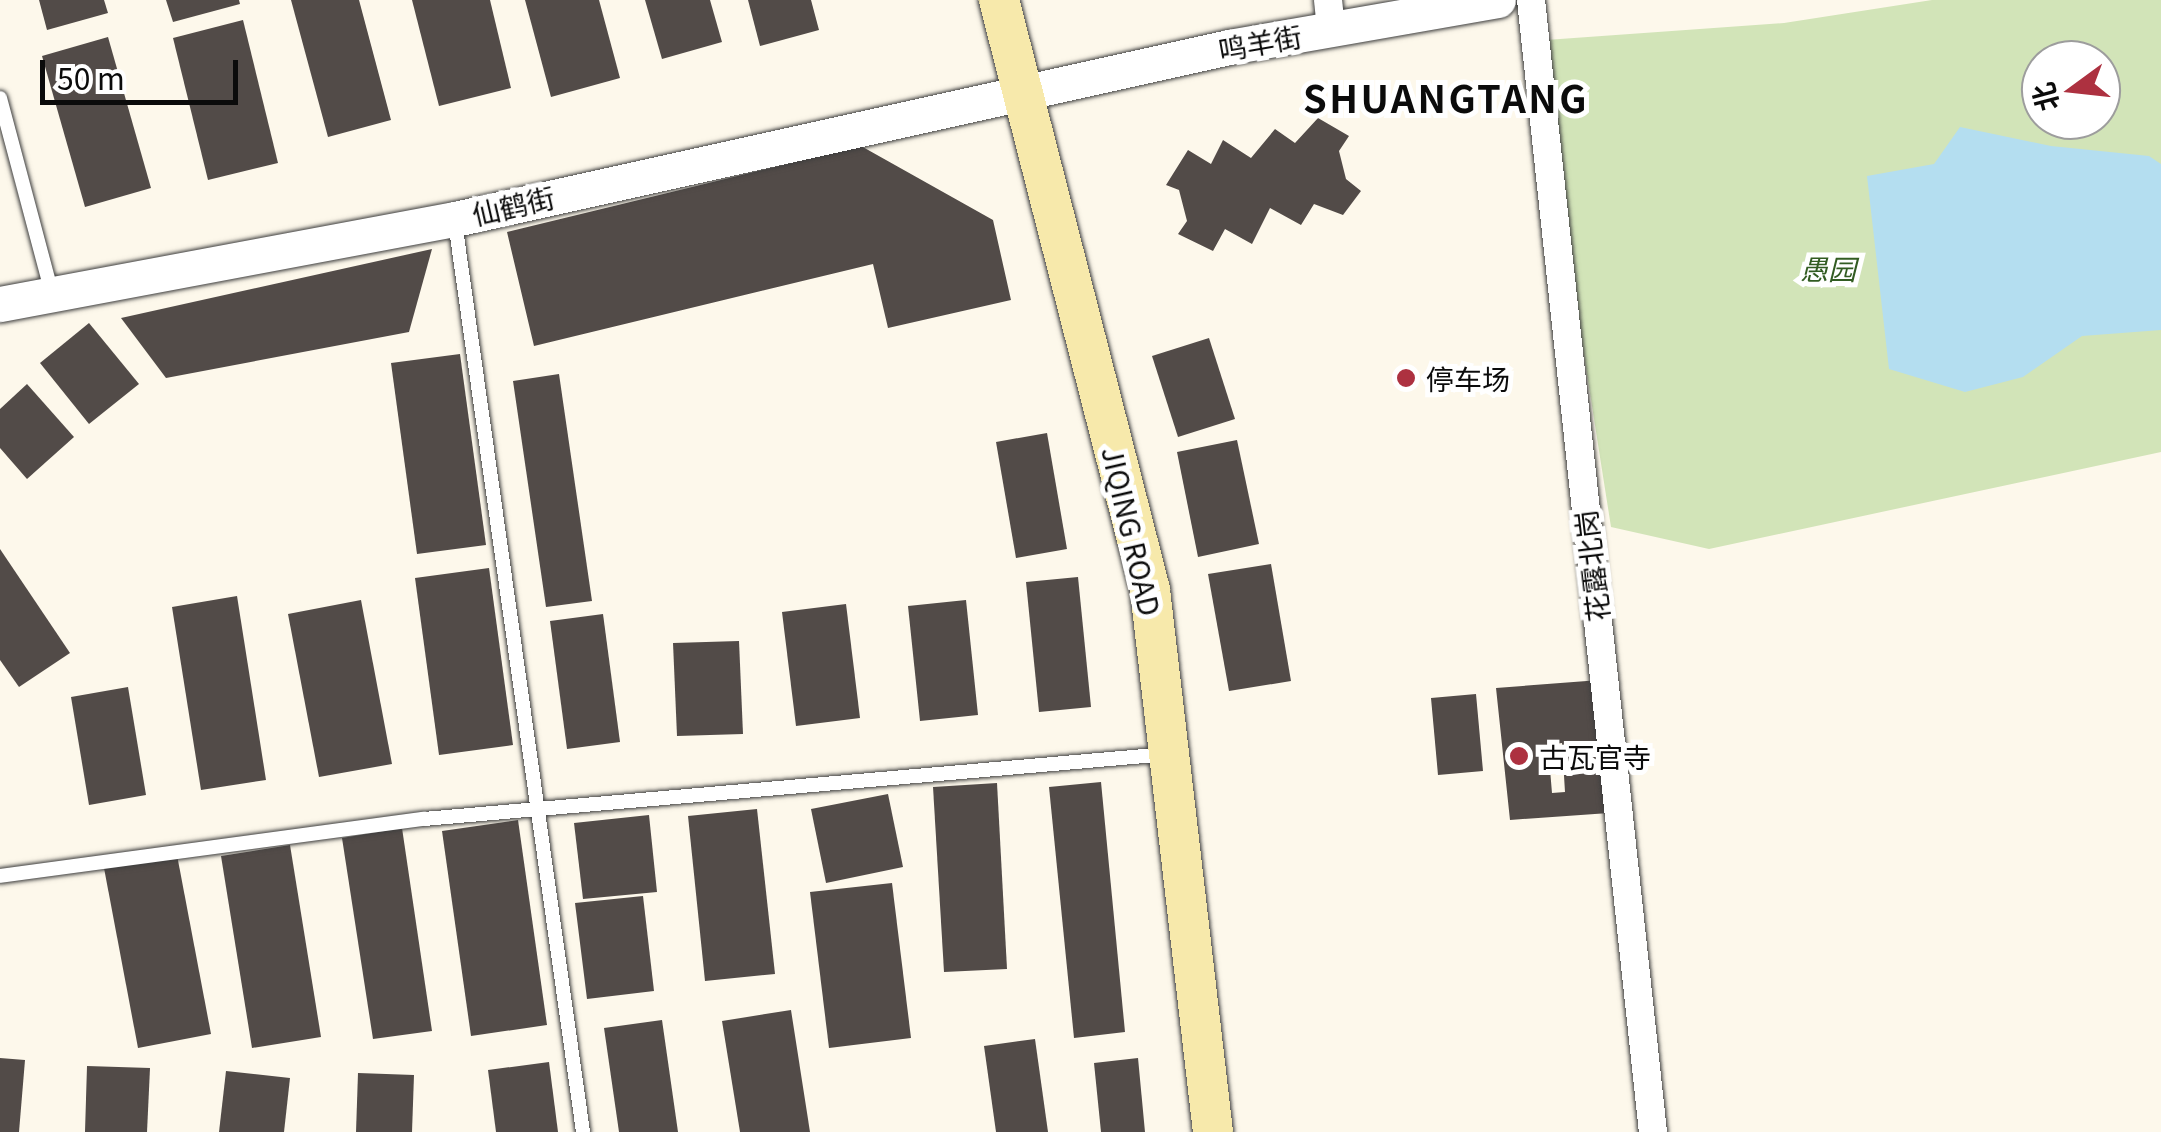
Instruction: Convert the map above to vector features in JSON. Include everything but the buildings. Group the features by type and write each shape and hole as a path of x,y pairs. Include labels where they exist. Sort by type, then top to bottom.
{"main road":[{"name":"JIQING ROAD","path":"998,0 1150,590 1213,1132"}],"street":[{"name":"鸣羊街","path":"1022,90 1330,15 1498,0"},
{"name":"花露北岗","path":"1532,0 1653,1132"},
{"name":"仙鹤街","path":"0,304 454,219 1022,90"}],"lane":[{"path":"0,98 52,294"},
{"path":"454,219 583,1132"},
{"path":"0,876 424,819 1167,754"}],"green space":[{"name":"愚园","path":"1932,0 2161,0 2161,452 1709,549 1611,527 1554,164 1546,40 1784,23"}],"water":[{"path":"1960,127 2051,146 2149,156 2161,164 2161,330 2082,336 2023,377 1965,392 1889,369 1867,176 1934,164"}],"place":[{"name":"停车场","path":"1406,378"},
{"name":"古瓦官寺","path":"1519,756"}],"district":[{"name":"SHUANGTANG","path":"1446,97"}]}
